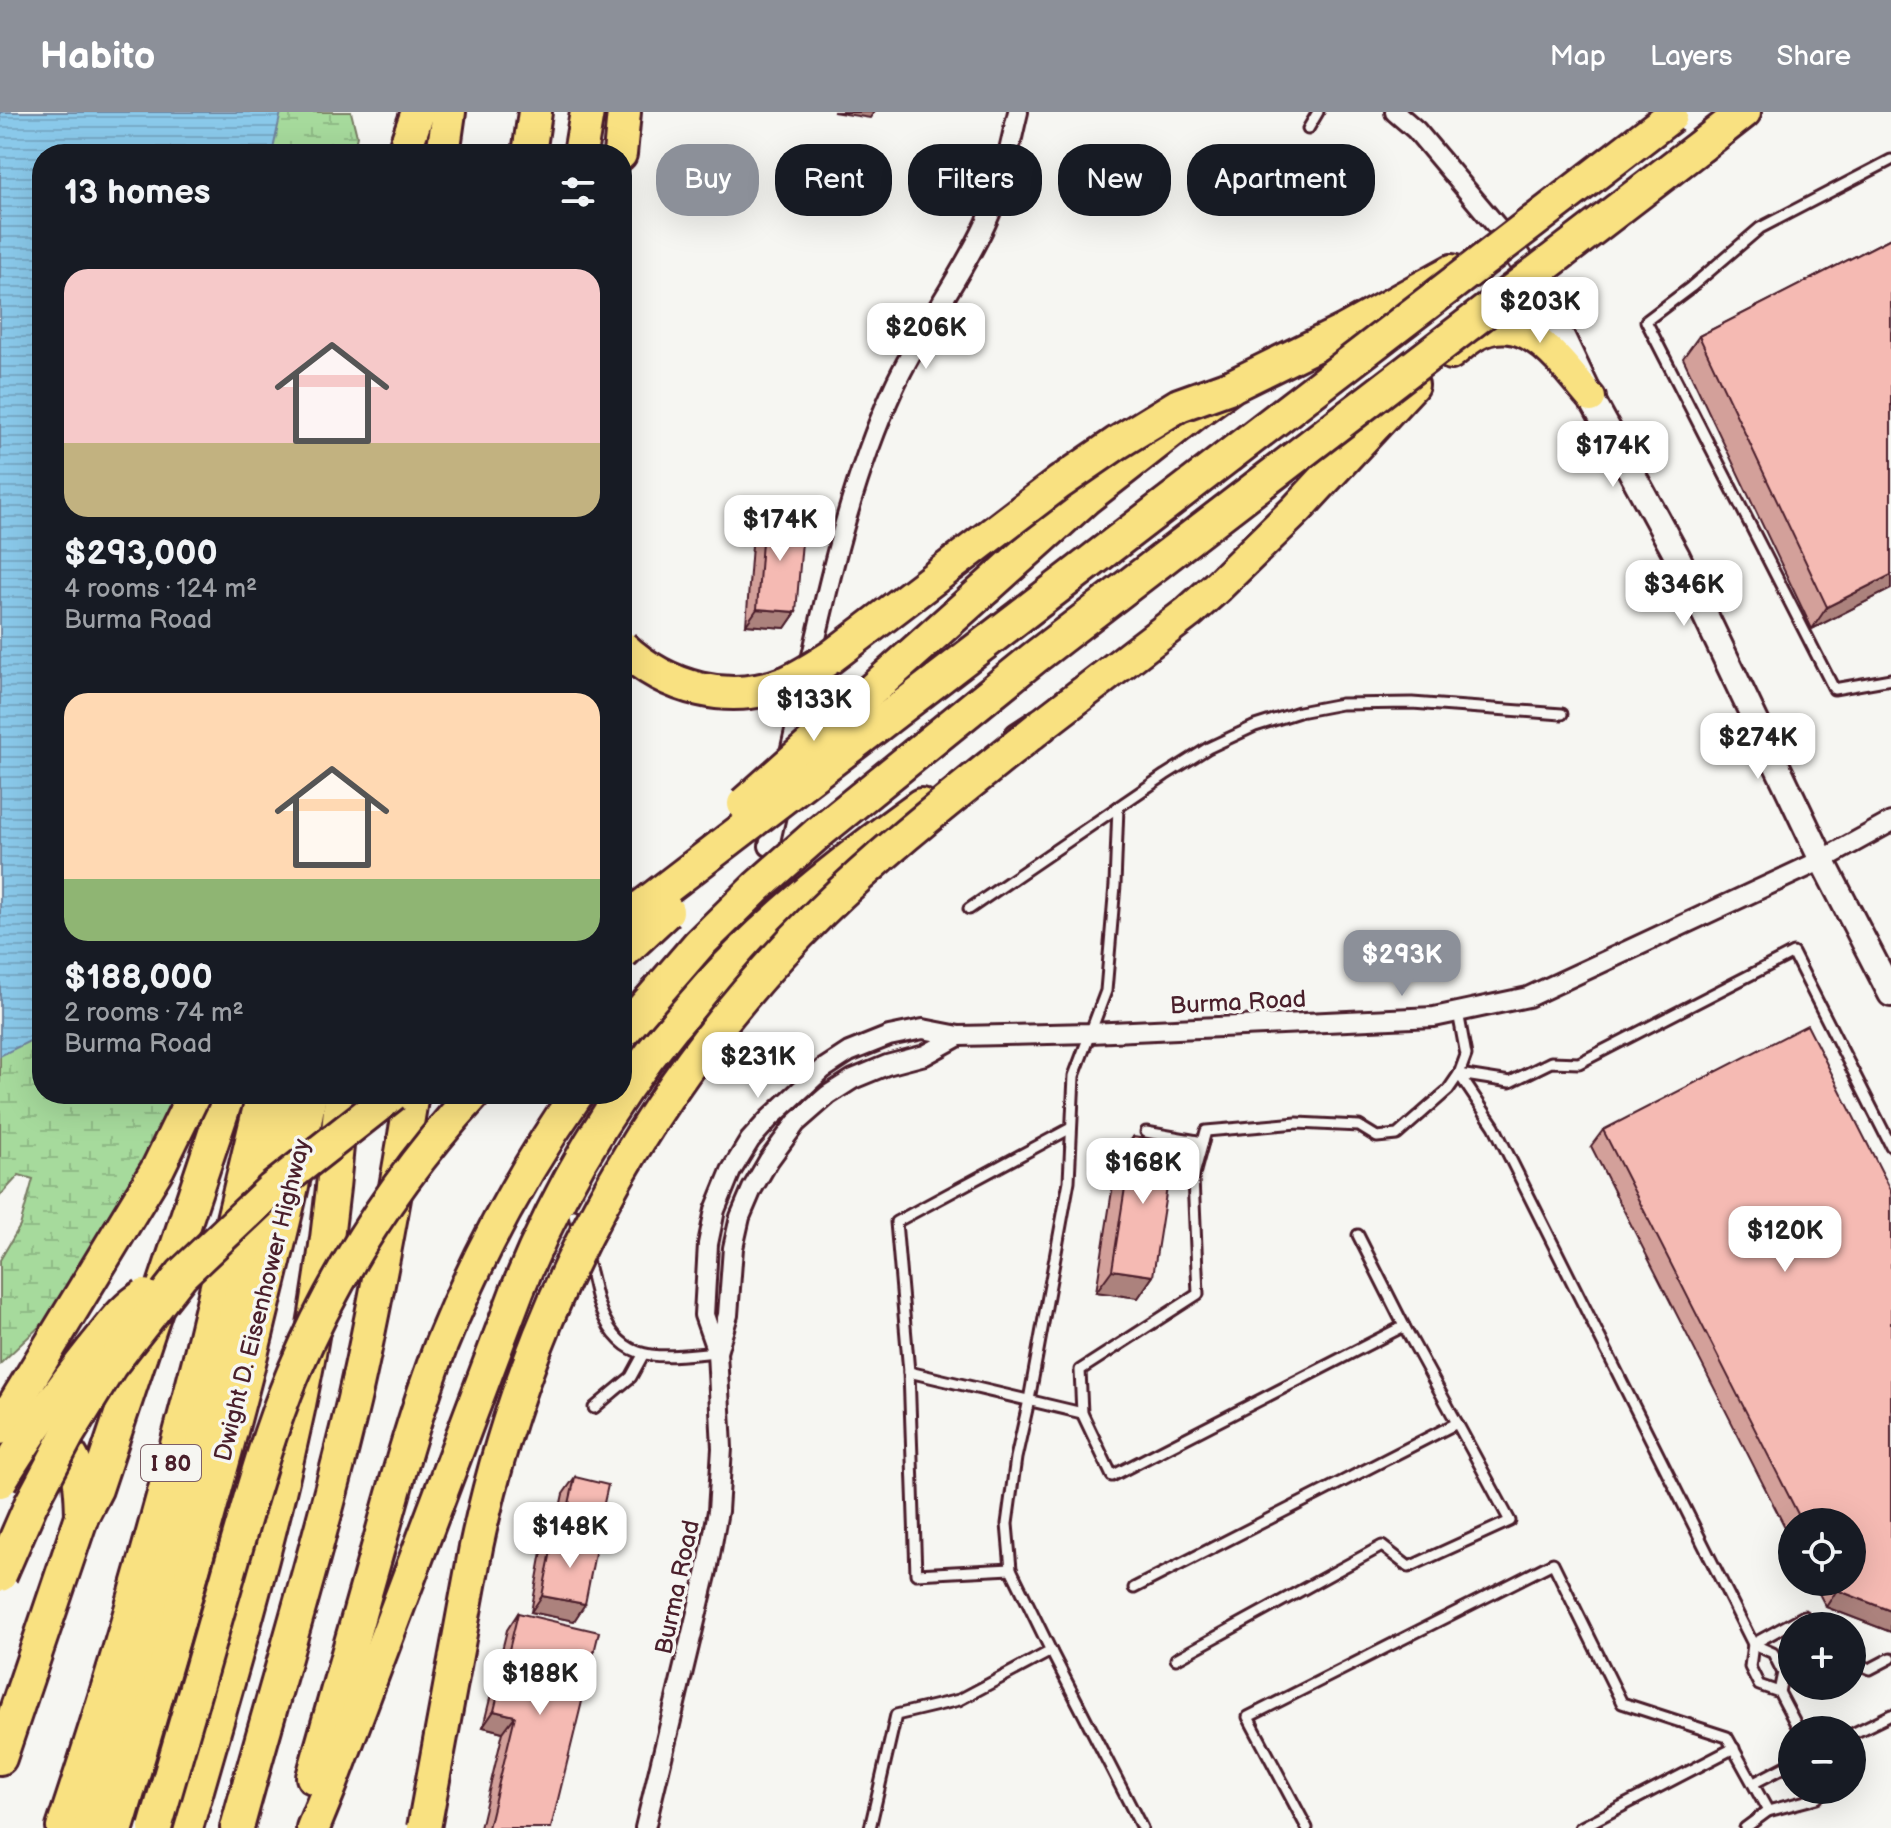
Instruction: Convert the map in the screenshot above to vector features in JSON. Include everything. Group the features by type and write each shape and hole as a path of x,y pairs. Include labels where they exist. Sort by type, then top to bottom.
{"highway":[{"path":"407,144 418,112"},
{"path":"444,144 449,112"},
{"path":"530,144 535,112"},
{"path":"582,144 587,112"},
{"path":"621,144 624,112"},
{"path":"632,914 1677,112"},
{"path":"632,1021 718,925 827,826 1034,658 1744,112"},
{"path":"632,656 663,677 715,692 751,692 801,676 831,657 1059,483 1117,443 1179,405 1232,386 1344,331 1441,279 1505,236"},
{"path":"424,1828 476,1547 505,1432 556,1296 615,1178 657,1110 703,1046 753,985 793,940 864,871 1043,724 1196,606 1281,526 1412,385"},
{"path":"632,900 854,707 1085,499 1232,386"},
{"path":"632,944 908,702"},
{"path":"632,1081 700,995 785,912 933,796 1043,724"},
{"path":"18,1429 189,1104"},
{"path":"0,1758 82,1516 96,1489 128,1396 225,1104"},
{"name":"Dwight D. Eisenhower Highway","path":"63,1828 169,1473 261,1104"},
{"name":"Dwight D. Eisenhower Highway","path":"90,1828 202,1443 285,1104"},
{"name":"Dwight D. Eisenhower Highway","path":"117,1828 229,1439 283,1224 308,1104"},
{"path":"186,1828 287,1459 311,1340 331,1211 340,1104"},
{"path":"0,1575 31,1504 75,1422 110,1366 182,1274 272,1189 380,1104"},
{"path":"237,1828 353,1402 387,1242 410,1104"},
{"path":"155,1828 266,1445 298,1362 329,1298 371,1226 422,1155 465,1104"},
{"path":"313,1828 322,1781 415,1420 473,1272 510,1200 570,1104"},
{"path":"299,1828 322,1781 532,1254 566,1184 616,1104"},
{"path":"0,1481 41,1416 129,1305 182,1274"},
{"path":"18,1429 65,1440 84,1440 99,1434 113,1422 128,1396"},
{"path":"18,1429 67,1449 77,1465 82,1516"}],"main road":[{"path":"1668,112 1505,236 1528,272 1591,398 1677,556 1822,860 1891,994"},
{"path":"1412,385 1478,317 1528,272 1737,112"},
{"path":"1412,385 1476,336 1498,329 1522,332 1543,343 1591,398"}],"street":[{"path":"769,846 837,548 860,473 893,388 986,222 1001,181 1018,112"},
{"path":"1395,112 1416,130 1505,236"},
{"name":"Burma Road","path":"645,1828 707,1571 716,1519 722,1448 717,1352 704,1315 708,1244 715,1210 731,1171 750,1140 823,1069 849,1052 889,1036 923,1029 959,1036 1090,1033 1434,1017 1528,997 1822,860 1891,822"},
{"name":"Burma Road","path":"717,1352 728,1315 733,1248 740,1217 769,1160 796,1123 828,1095 853,1079 887,1065 925,1055 959,1036"}],"lane":[{"path":"1308,129 1318,112"},
{"path":"1891,160 1760,228 1646,321 1834,689 1891,679"},
{"path":"969,909 1208,748 1255,726 1299,712 1341,704 1412,703 1562,714"},
{"path":"1118,807 1106,991 1074,1076 1069,1181 1016,1458 1007,1524 1011,1569 1142,1828"},
{"path":"1459,1074 1510,1082 1551,1062 1579,1063 1793,953 1891,1146"},
{"path":"1404,1326 1112,1476 1082,1413 1080,1370 1198,1294 1193,1178 1206,1131 1297,1123 1359,1126 1377,1137 1397,1135 1448,1090 1459,1074 1466,1055 1458,1012"},
{"path":"1459,1074 1494,1126 1753,1644 1750,1667 1759,1685 1778,1692"},
{"path":"1011,1569 916,1574 909,1372 896,1222 1071,1128"},
{"path":"1146,1132 1203,1142"},
{"path":"574,1215 595,1284 596,1297 607,1324 622,1343 643,1355 717,1352"},
{"path":"1176,1659 1382,1546 1409,1567 1510,1521 1358,1235"},
{"path":"594,1408 631,1377 643,1355"},
{"path":"909,1372 1082,1413"},
{"path":"1134,1588 1457,1423"},
{"path":"1307,1828 1248,1717 1553,1563 1622,1703 1727,1737 1768,1811"},
{"path":"1753,1644 1778,1630"},
{"path":"1753,1644 1773,1653 1778,1663"},
{"path":"870,1828 896,1715 959,1700 1051,1651"},
{"path":"1866,1667 1870,1669 1891,1658"},
{"path":"1866,1727 1891,1715"},
{"path":"1580,1828 1734,1748"},
{"path":"1754,1783 1778,1770"},
{"path":"1745,1828 1768,1811 1794,1804"}],"green space":[{"path":"0,112 351,112 357,136 355,144 32,144 32,1104 170,1104 111,1229 64,1303 0,1364 0,1260 20,1226 33,1179 19,1175 0,1196"}],"water":[{"path":"0,112 281,112 274,144 32,144 32,1040 0,1056"}],"building":[{"path":"1891,238 1891,575 1827,607 1699,336"},
{"path":"764,515 804,518 796,612 757,609"},
{"path":"1807,1025 1891,1190 1891,1611 1852,1596 1866,1596 1866,1508 1795,1508 1603,1130"},
{"path":"1133,1137 1174,1143 1153,1276 1112,1270"},
{"path":"575,1477 608,1485 600,1521 567,1513"},
{"path":"554,1536 597,1543 585,1604 542,1596"},
{"path":"518,1613 599,1632 551,1828 488,1828 515,1716 494,1711"}]}
